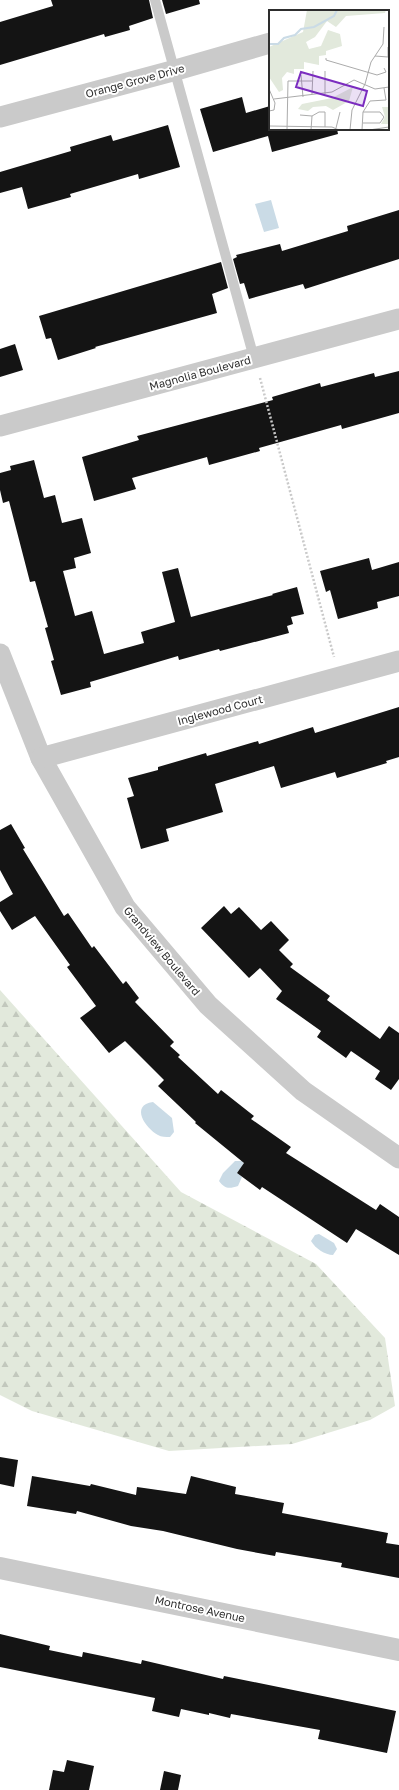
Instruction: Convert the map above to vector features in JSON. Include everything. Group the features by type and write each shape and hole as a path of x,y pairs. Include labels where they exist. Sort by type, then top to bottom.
{"street":[{"name":"Orange Grove Drive","path":"0,117 269,43"},
{"name":"Magnolia Boulevard","path":"0,426 399,319"},
{"name":"Grandview Boulevard","path":"0,654 40,758 125,907 208,1006 303,1091 399,1158"},
{"name":"Inglewood Court","path":"40,758 399,661"},
{"name":"Montrose Avenue","path":"0,1568 399,1650"}],"lane":[{"path":"155,0 176,70 254,358"}],"path":[{"path":"254,358 340,677"}],"green space":[{"path":"0,990 181,1192 316,1264 385,1338 395,1406 370,1420 292,1444 169,1451 32,1411 0,1395"}],"water":[{"path":"271,200 279,228 264,232 255,204"},
{"path":"153,1102 172,1118 174,1132 170,1137 161,1136 153,1132 142,1117 142,1107"},
{"path":"235,1161 242,1161 244,1164 237,1173 242,1177 238,1186 227,1188 219,1181 223,1173"},
{"path":"319,1234 334,1243 337,1249 333,1255 320,1251 311,1241 315,1235"}],"building":[{"path":"51,0 149,0 153,18 129,26 130,30 105,37 104,34 0,65 0,22 53,6"},
{"path":"162,0 199,0 200,4 166,14"},
{"path":"242,97 246,113 269,106 269,130 337,130 338,134 272,152 268,136 213,152 200,109"},
{"path":"168,125 180,167 139,179 138,174 70,194 71,197 28,209 22,187 0,193 0,172 71,151 70,147 111,135 113,141"},
{"path":"399,210 399,259 305,289 303,284 249,299 244,283 240,284 233,259 237,257 236,255 280,244 282,251 348,231 347,226"},
{"path":"221,262 228,288 212,294 217,313 95,347 96,348 58,360 51,338 46,339 39,316"},
{"path":"15,344 23,370 0,377 0,349"},
{"path":"399,371 399,413 342,429 341,425 259,448 260,451 209,465 207,457 132,478 136,489 94,501 82,457 139,440 137,436 273,400 272,397 320,383 321,387 374,373 375,377"},
{"path":"34,460 44,498 55,495 62,523 82,518 91,553 74,558 76,568 63,571 75,616 92,611 104,654 144,643 141,632 175,622 162,572 178,568 191,617 297,587 304,614 291,617 293,624 287,626 289,633 179,660 178,656 90,682 91,687 61,695 51,661 54,660 45,628 48,627 35,581 30,582 9,501 3,503 0,490 0,473 11,470 10,466"},
{"path":"369,558 372,570 399,562 399,596 377,602 378,608 338,619 330,590 326,592 320,571"},
{"path":"399,707 399,757 386,761 387,763 337,778 335,772 281,788 274,766 215,784 223,812 166,829 169,841 141,849 127,798 134,796 128,778 158,770 158,767 206,753 207,756 258,741 259,744 313,727 315,733"},
{"path":"11,824 25,848 23,849 64,916 68,913 92,948 94,946 123,984 126,981 139,998 135,1002 174,1042 170,1046 180,1055 178,1057 218,1094 221,1090 254,1116 251,1119 291,1147 286,1153 376,1210 380,1204 399,1217 399,1255 356,1229 347,1243 262,1187 260,1190 237,1173 244,1163 195,1123 196,1122 158,1086 164,1080 125,1041 109,1053 80,1018 96,1006 67,967 70,965 35,916 12,930 0,911 0,902 13,894 0,870 0,830"},
{"path":"224,906 231,914 239,907 261,930 271,921 289,940 279,950 293,964 290,967 330,996 327,1000 380,1039 389,1026 399,1033 399,1079 391,1090 375,1079 380,1071 351,1051 346,1058 317,1037 321,1031 276,999 282,991 260,968 249,978 201,928"},
{"path":"0,1457 18,1460 14,1487 0,1484"},
{"path":"32,1476 90,1486 91,1484 136,1495 137,1487 186,1494 191,1476 236,1487 235,1494 284,1503 282,1513 388,1533 386,1543 399,1545 399,1578 341,1567 342,1563 276,1552 275,1556 237,1549 163,1531 131,1526 77,1511 76,1514 27,1506"},
{"path":"0,1634 50,1646 49,1650 82,1657 83,1652 141,1664 142,1660 223,1679 224,1676 396,1711 387,1753 318,1739 320,1730 231,1714 230,1718 181,1709 179,1717 152,1711 155,1698 0,1667"},
{"path":"67,1760 94,1766 89,1790 49,1790 53,1770 64,1772"},
{"path":"164,1771 181,1775 178,1790 160,1790"}]}
